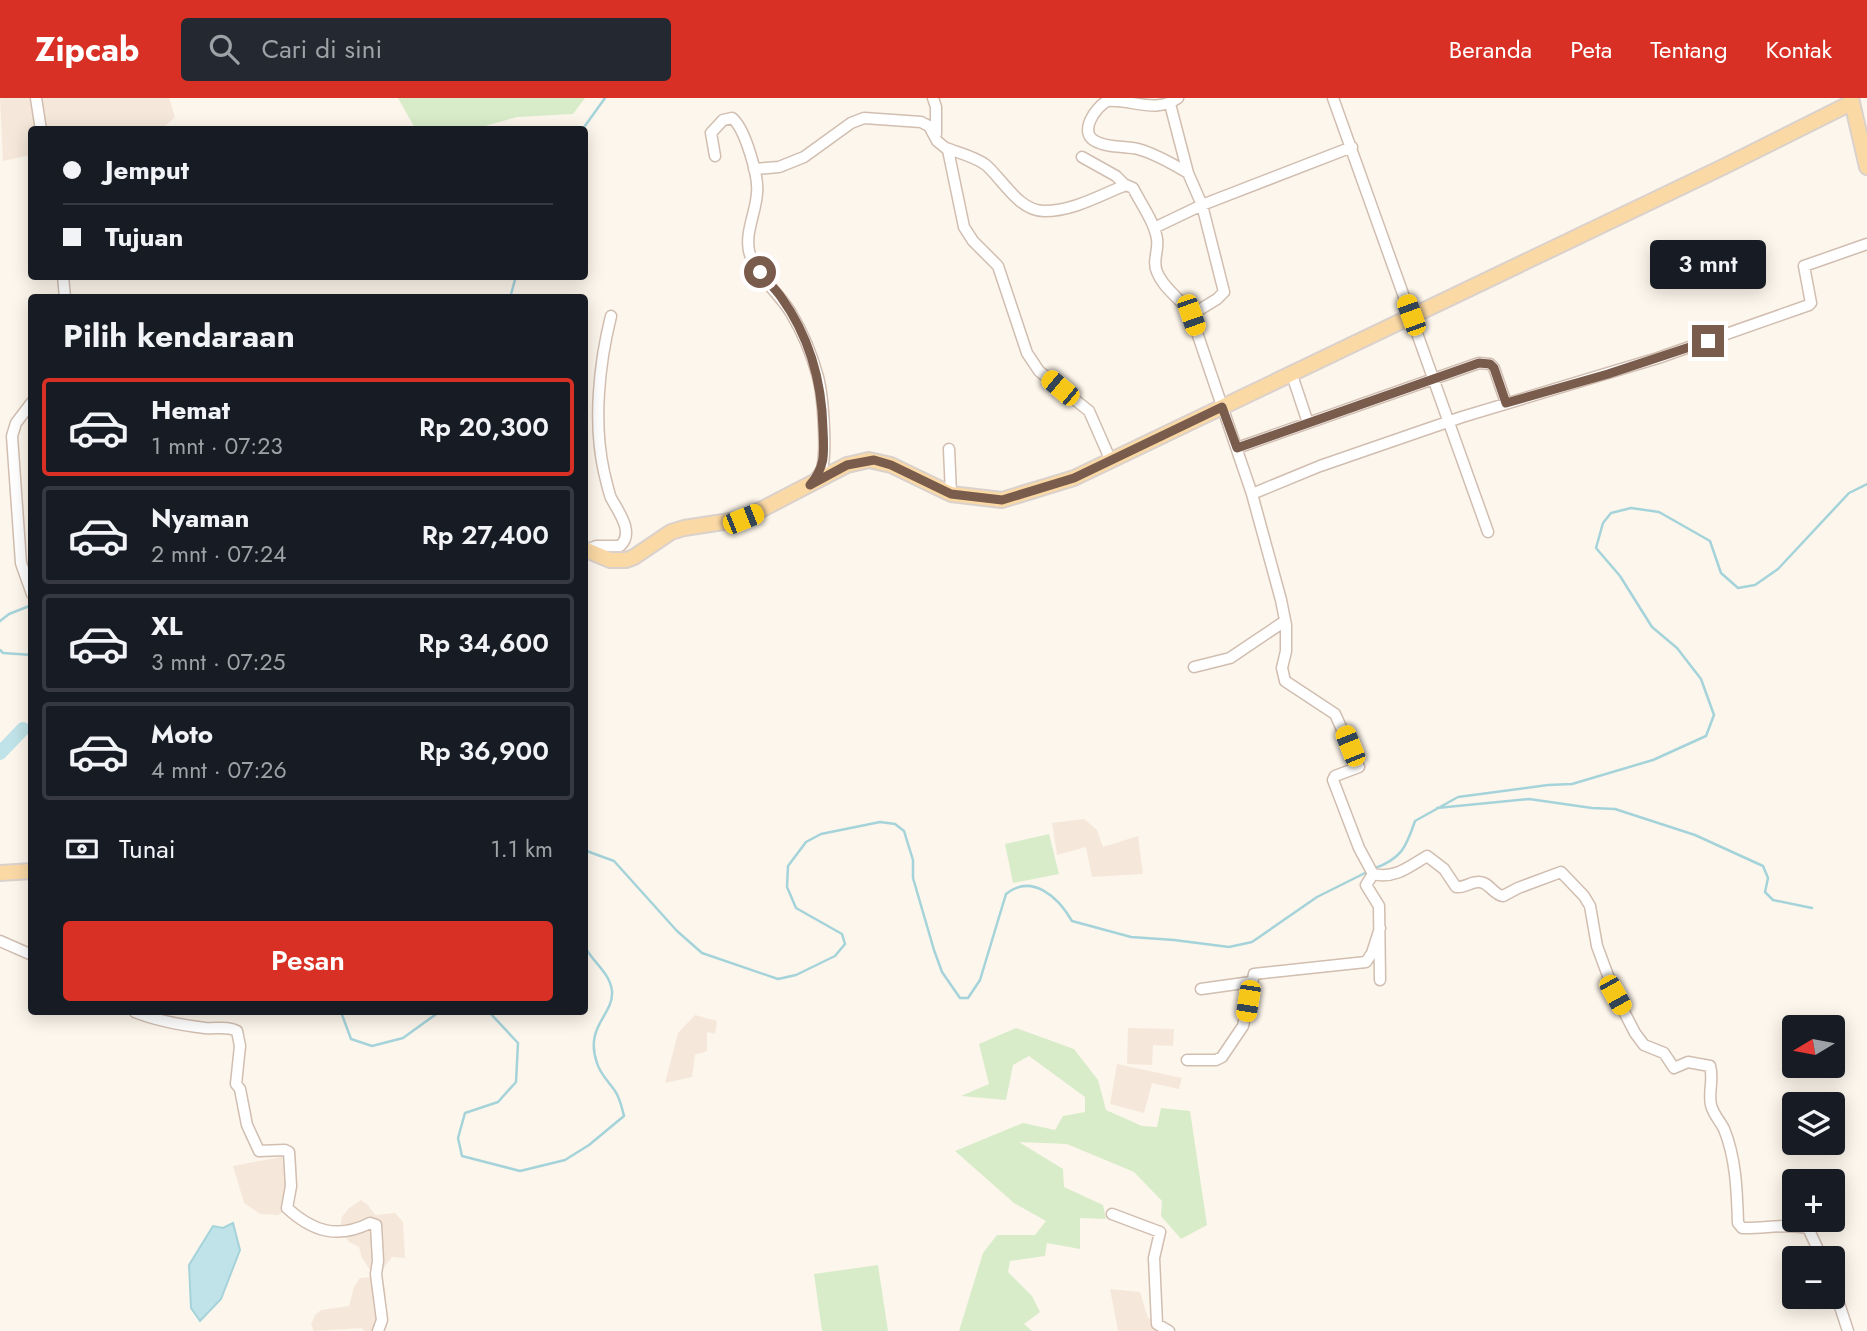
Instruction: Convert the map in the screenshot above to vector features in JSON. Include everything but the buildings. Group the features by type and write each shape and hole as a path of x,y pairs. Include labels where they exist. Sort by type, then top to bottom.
{"main road":[{"path":"588,551 610,560 626,560 671,531 743,519 847,465 874,460 891,465 951,494 1002,500 1074,478 1111,461 1851,101 1867,167"},
{"path":"0,873 28,872"}],"street":[{"path":"36,98 40,126"},
{"path":"933,98 936,138"},
{"path":"1333,98 1488,532"},
{"path":"1188,173 1139,150 1097,142 1091,137 1089,124 1103,103 1111,100 1136,101 1155,106 1174,101 1188,173 1202,205 1224,292 1191,315"},
{"path":"715,156 711,133 723,120 732,118 739,127 754,169 757,193 748,238 749,251 760,272 792,314 819,379 823,414 822,467 810,485"},
{"path":"754,169 779,167 804,157 859,119 921,122 929,126 950,154 964,227 973,241 998,266 1027,353 1039,371 1088,411 1111,461"},
{"path":"1154,228 1202,205 1352,147"},
{"path":"946,148 985,164 1023,203 1036,210 1050,211 1083,203 1125,185"},
{"path":"1082,157 1133,188 1154,228 1158,242 1155,268 1158,275 1168,290 1185,304 1191,315 1252,494 1285,621 1286,651 1282,667 1285,681 1335,714 1359,767 1335,776 1333,780 1364,861 1372,873"},
{"path":"1252,494 1320,466 1450,421 1658,358 1809,305 1811,303 1804,266 1867,244"},
{"path":"588,549 596,546 620,546 625,542 627,532 610,495 602,461 599,424 606,337 611,316"},
{"path":"1237,448 1479,363 1490,364 1494,368 1506,403"},
{"path":"1291,372 1308,423"},
{"path":"28,407 16,423 12,436 21,563 28,583"},
{"path":"949,449 951,494"},
{"path":"1194,667 1230,658 1285,621"},
{"path":"1372,873 1395,874 1419,863 1427,856 1444,869 1456,887 1463,888 1477,881 1483,882 1496,895 1503,896 1546,876 1561,872 1567,876 1590,906 1597,946 1615,995 1642,1043 1664,1053 1674,1068 1688,1062 1708,1065 1712,1069 1710,1103 1724,1130 1731,1152 1738,1223 1742,1228 1768,1225 1808,1228 1816,1246"},
{"path":"1372,873 1366,885 1379,906 1380,980"},
{"path":"1187,1060 1216,1060 1222,1057 1243,1026 1252,975 1366,962 1370,959 1380,928"},
{"path":"0,941 28,953"},
{"path":"1201,989 1251,982"},
{"path":"143,1015 159,1021 204,1028 232,1028 237,1031 240,1045 236,1084 240,1089 248,1127 259,1151 289,1152 292,1186 287,1208 296,1217 314,1227 334,1233 362,1228 370,1223 376,1226 379,1259 376,1274 382,1320 379,1331"},
{"path":"1112,1214 1160,1232 1154,1258 1157,1324 1169,1331"},
{"path":"1841,1309 1849,1331"}],"shaded area":[{"path":"0,98 169,98 175,117 165,126 28,126 28,156 3,161"},
{"path":"1084,819 1097,830 1103,847 1138,836 1143,874 1092,877 1086,847 1057,855 1052,823"},
{"path":"695,1015 717,1021 715,1034 707,1032 707,1051 695,1055 692,1077 665,1083 678,1033"},
{"path":"1128,1028 1174,1029 1173,1046 1153,1045 1152,1065 1127,1064"},
{"path":"1117,1064 1182,1078 1179,1089 1152,1083 1144,1113 1110,1104"},
{"path":"296,1154 297,1189 291,1207 278,1215 260,1214 244,1203 233,1166"},
{"path":"361,1200 375,1215 395,1213 403,1222 405,1258 392,1257 383,1269 370,1270 359,1247 349,1242 345,1236 341,1222 348,1209"},
{"path":"360,1278 383,1280 386,1296 377,1302 377,1324 373,1331 365,1331 362,1328 314,1331 311,1325 315,1315 321,1310 349,1306 354,1287"},
{"path":"1110,1289 1140,1292 1148,1318 1175,1331 1118,1331"}],"green space":[{"path":"398,98 585,98 573,114 517,117 485,126 414,126"},
{"path":"1049,834 1059,874 1013,883 1005,844"},
{"path":"1016,1028 1074,1049 1098,1080 1106,1110 1142,1126 1157,1127 1161,1108 1190,1111 1207,1225 1181,1239 1161,1216 1162,1201 1134,1172 1067,1144 1019,1142 1063,1169 1064,1187 1103,1205 1106,1219 1080,1218 1080,1249 1047,1243 1045,1256 1010,1261 1008,1272 1032,1296 1040,1312 1024,1324 1032,1331 959,1331 983,1253 997,1235 1035,1235 1046,1221 1014,1203 955,1151 1023,1123 1055,1130 1063,1116 1085,1112 1085,1097 1029,1056 1013,1065 1006,1100 961,1096 989,1084 979,1044"},
{"path":"878,1265 888,1331 822,1331 814,1274"}],"water":[{"path":"233,1223 240,1250 221,1299 200,1321 191,1308 189,1265 213,1226 223,1228"}],"waterway":[{"path":"585,126 605,98"},
{"path":"511,294 515,280"},
{"path":"1373,869 1396,857 1409,838 1415,821 1458,797 1572,784 1653,760 1706,736 1714,715 1701,679 1677,648 1652,627 1620,576 1596,548 1603,523 1611,513 1631,508 1659,512 1710,541 1721,573 1738,588 1755,585 1778,569 1849,493 1867,484"},
{"path":"0,621 28,607"},
{"path":"0,650 3,653 28,655"},
{"path":"23,729 28,726"},
{"path":"0,753 23,729"},
{"path":"1437,808 1529,799 1615,809 1695,835 1763,866 1768,878 1765,892 1773,900 1812,908"},
{"path":"588,851 614,861 677,931 702,953 778,979 796,975 835,956 845,944 842,934 796,908 787,887 788,866 806,842 821,834 880,822 895,824 904,831 913,860 913,878 942,972 960,998 968,998 980,980 1006,894 1016,888 1035,887 1044,891 1052,896 1072,921 1131,937 1229,947 1252,942 1317,897 1367,872"},
{"path":"492,1015 518,1043 516,1082 498,1102 465,1113 458,1138 462,1156 520,1171 565,1160 589,1145 624,1116 617,1094 598,1067 594,1050 597,1030 609,1007 611,984 588,951"},
{"path":"342,1015 351,1039 372,1046 403,1038 435,1015"}],"route":[{"path":"760,272 792,314 819,379 823,414 822,467 810,485 847,465 874,460 891,465 951,494 1002,500 1074,478 1222,407 1237,448 1479,363 1490,364 1494,368 1506,403 1608,374 1708,341"}]}
